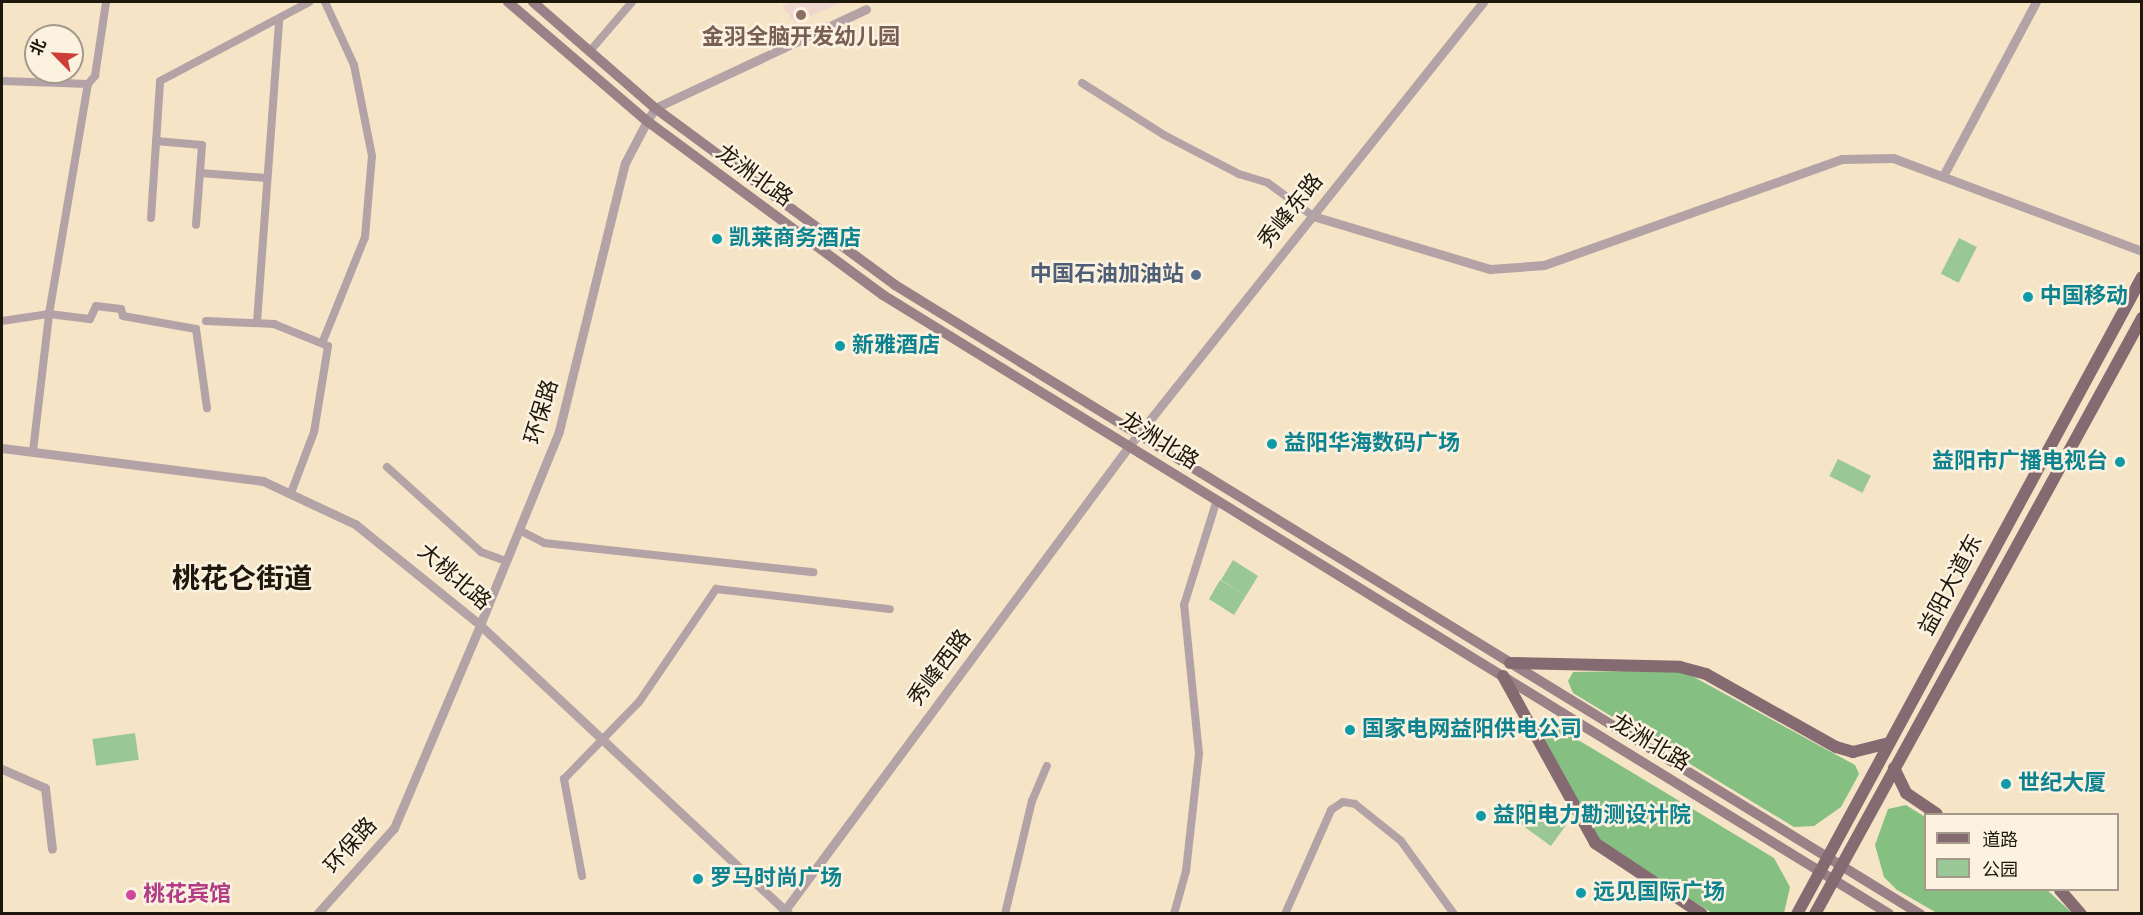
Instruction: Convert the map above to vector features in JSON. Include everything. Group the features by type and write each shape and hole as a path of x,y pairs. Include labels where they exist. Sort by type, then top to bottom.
{"main road":[{"name":"龙洲北路","path":"508,2 646,121 883,295 1889,914"},
{"name":"龙洲北路","path":"533,2 655,108 895,285 1920,914"},
{"name":"益阳大道东","path":"1797,914 2142,278"},
{"path":"1815,914 2136,335 2142,318"},
{"path":"1510,663 1680,667 1707,674 1836,747 1853,752 1889,743"},
{"path":"1503,676 1595,843 1702,914"},
{"path":"1894,768 1906,793 1936,813"},
{"path":"2061,891 2081,914"}],"street":[{"path":"33,451 49,314 88,84 96,76 106,2"},
{"path":"151,218 156,141 164,76 279,20 309,2"},
{"path":"323,341 365,237 372,166 354,65 328,2"},
{"path":"590,51 632,2"},
{"name":"秀峰东路","path":"1129,446 1483,2"},
{"path":"1943,176 2036,2"},
{"path":"655,108 866,9"},
{"path":"257,322 279,20"},
{"path":"2,81 88,84"},
{"path":"1082,83 1164,135 1239,174 1268,183 1313,216 1490,269 1544,265 1842,159 1893,158 2142,251"},
{"name":"环保路","path":"317,914 394,828 480,625 559,431 625,163 655,108"},
{"path":"156,141 202,145 196,225"},
{"path":"200,173 267,178"},
{"path":"2,321 49,314 90,319 96,306 121,309 123,316 196,329 207,408"},
{"path":"206,321 257,322 323,341 328,346 314,432 291,493"},
{"name":"秀峰西路","path":"785,913 1129,446"},
{"name":"大桃北路","path":"2,448 251,479 291,493 392,550 480,625 785,913"},
{"path":"387,467 481,552 506,561"},
{"path":"1174,914 1186,871 1199,754 1184,605 1217,500"},
{"path":"519,530 544,543 813,572"},
{"path":"582,876 564,779 639,702 716,589 890,609"},
{"path":"1005,914 1032,801 1047,766"},
{"path":"2,769 45,788 52,849"},
{"path":"1285,914 1331,810 1343,802 1362,809 1401,841 1454,914"}],"shaded area":[{"name":"金羽全脑开发幼儿园","path":"790,2 842,2 795,23 783,7"}],"green space":[{"path":"1959,238 1977,247 1959,283 1941,274"},
{"path":"1838,459 1871,476 1862,493 1829,476"},
{"path":"1233,560 1258,576 1234,615 1209,599 1220,580 1245,595 1221,580"},
{"path":"1681,670 1855,765 1859,774 1841,807 1814,826 1794,827 1573,693 1568,681 1573,672"},
{"path":"1550,723 1774,858 1790,887 1784,913 1712,913 1597,839 1542,734"},
{"path":"135,733 139,760 96,766 92,739"},
{"path":"1530,800 1566,826 1551,846 1515,820"},
{"path":"1906,805 1924,816 1924,891 2048,891 2072,913 1937,913 1897,890 1884,877 1875,845 1888,809"}],"place":[{"name":"金羽全脑开发幼儿园","path":"801,15"},
{"name":"凯莱商务酒店","path":"717,239"},
{"name":"中国石油加油站","path":"1196,275"},
{"name":"中国移动","path":"2028,297"},
{"name":"新雅酒店","path":"840,346"},
{"name":"益阳华海数码广场","path":"1272,444"},
{"name":"益阳市广播电视台","path":"2120,462"},
{"name":"国家电网益阳供电公司","path":"1350,730"},
{"name":"世纪大厦","path":"2006,784"},
{"name":"益阳电力勘测设计院","path":"1481,816"},
{"name":"罗马时尚广场","path":"698,879"},
{"name":"远见国际广场","path":"1581,893"},
{"name":"桃花宾馆","path":"131,895"}],"district":[{"name":"桃花仑街道","path":"242,580"}]}
